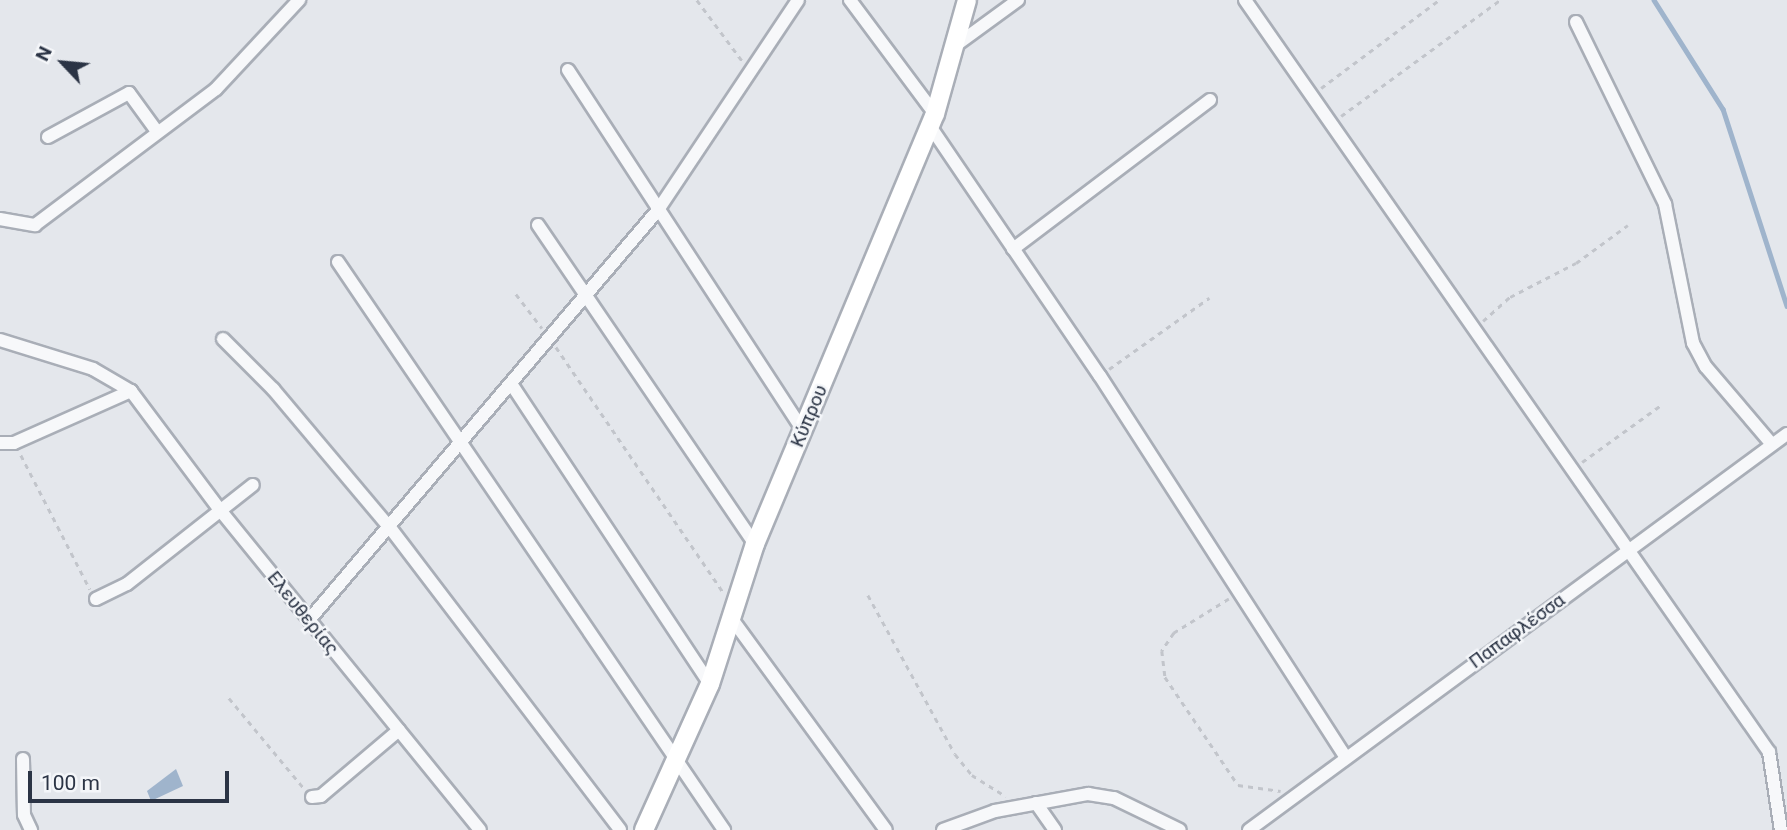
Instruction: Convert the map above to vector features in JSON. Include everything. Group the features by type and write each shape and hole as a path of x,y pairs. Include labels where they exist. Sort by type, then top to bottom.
{"street":[{"path":"0,219 35,225 156,130 216,89 299,0"},
{"path":"309,620 391,529 461,440 512,386 659,209 747,69 798,0"},
{"path":"850,0 932,120 1013,249 1100,376 1345,756"},
{"name":"Κύπρου","path":"644,830 710,684 755,544 932,120 959,43 967,0"},
{"path":"959,43 1018,0"},
{"path":"1245,0 1333,122 1769,752 1781,830"},
{"path":"1576,22 1665,204 1693,343 1706,367 1779,439"},
{"path":"568,70 803,431"},
{"path":"48,137 129,93 156,130"},
{"path":"1013,249 1210,100"},
{"path":"538,225 585,298 755,544"},
{"path":"338,262 724,830"},
{"path":"223,339 273,389 391,529 620,830"},
{"name":"Ελευθερίας","path":"0,340 93,369 131,391 220,510 480,830"},
{"path":"512,386 710,684"},
{"path":"0,443 15,443 131,391"},
{"name":"Παπαφλέσσα","path":"1249,830 1295,792 1779,439"},
{"path":"96,599 127,584 253,485"},
{"path":"734,613 886,830"},
{"path":"312,797 321,796 399,730"},
{"path":"23,759 24,815 31,830"},
{"path":"943,830 1020,805 1088,794 1114,798 1180,830"},
{"path":"1036,803 1055,830"}],"path":[{"path":"697,0 747,69"},
{"path":"1313,94 1439,0"},
{"path":"1333,122 1500,0"},
{"path":"1474,327 1510,297 1576,263 1628,225"},
{"path":"516,294 550,338 734,613"},
{"path":"1100,376 1209,298"},
{"path":"1573,469 1661,405"},
{"path":"15,443 96,599"},
{"path":"868,595 955,754 972,775 1020,805"},
{"path":"1243,597 1212,607 1174,633 1162,652 1165,677 1238,785 1295,792"},
{"path":"229,698 312,797"}],"water":[{"path":"176,769 183,786 151,801 147,791"}],"waterway":[{"path":"1654,0 1723,109 1787,306"}]}
